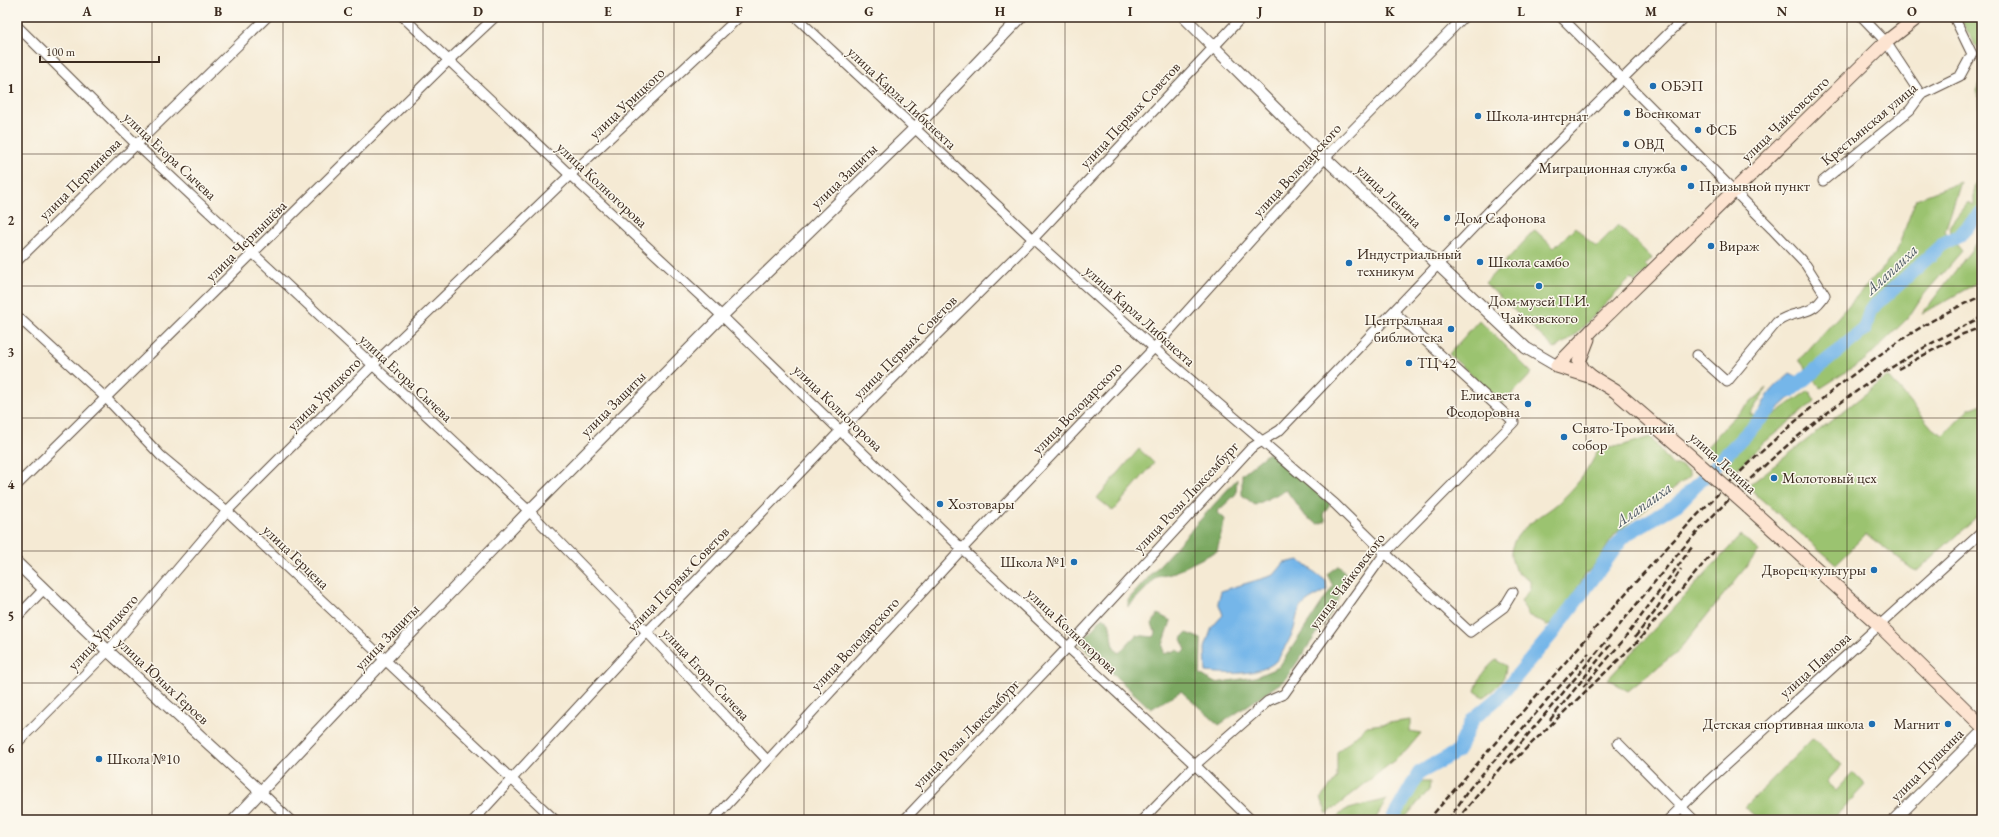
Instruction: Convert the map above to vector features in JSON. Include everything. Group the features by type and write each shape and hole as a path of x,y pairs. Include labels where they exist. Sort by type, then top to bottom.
{"main road":[{"name":"улица Чайковского","path":"1557,366 1886,42 1918,17"},
{"path":"1592,377 1582,368 1579,362 1584,345 1596,326"},
{"name":"улица Ленина","path":"1557,366 1592,377 1615,391 1680,446 1879,625 1982,726"}],"street":[{"name":"улица Перминова","path":"17,261 267,17"},
{"name":"улица Колногорова","path":"403,17 722,316 962,549 1195,765 1251,820"},
{"name":"улица Чернышёва","path":"17,485 449,60 495,17"},
{"name":"улица Урицкого","path":"17,743 108,651 226,511 372,366 570,175 738,17"},
{"name":"улица Карла Либкнехта","path":"796,17 1033,239 1154,348 1335,504 1470,632 1504,607 1513,592"},
{"name":"улица Защиты","path":"234,820 384,661 529,511 722,316 914,129 1021,17"},
{"name":"улица Ленина","path":"1184,17 1212,47 1325,158 1438,266 1526,348 1557,366"},
{"name":"улица Первых Советов","path":"474,820 647,632 841,430 1033,239 1212,47 1242,17"},
{"name":"улица Володарского","path":"713,820 962,549 1154,348 1325,158 1464,17"},
{"path":"1561,17 1624,79 1806,265 1825,295 1819,305 1807,313 1786,316 1777,322 1727,382 1697,355"},
{"name":"улица Розы Люксембург","path":"904,820 1068,647 1251,448 1280,430 1554,146 1624,79 1685,17"},
{"path":"1862,17 1886,42 1921,95"},
{"name":"Крестьянская улица","path":"1823,181 1910,110 1921,95 1960,76 1972,54 1954,17"},
{"name":"улица Егора Сычева","path":"17,26 136,144 529,511 647,632 767,760"},
{"name":"улица Чайковского","path":"1142,820 1195,765 1268,701 1284,694 1385,553 1514,422 1394,312"},
{"name":"улица Герцена","path":"17,316 106,398 161,456 226,511 555,820"},
{"name":"улица Павлова","path":"1668,820 1707,782 1982,532"},
{"name":"улица Юных Героев","path":"17,563 108,651 290,820"},
{"path":"17,617 44,589"},
{"name":"улица Пушкина","path":"1894,820 1982,732"},
{"path":"1618,743 1680,808 1694,820"},
{"path":"720,813 727,820"}],"green space":[{"path":"1959,17 1977,17 1982,25 1982,59 1980,60 1978,54 1980,52"},
{"path":"1982,78 1982,120 1979,98 1976,91"},
{"path":"1982,176 1982,208 1970,220 1966,219 1963,229 1956,236 1951,235 1950,225 1967,203 1974,205 1974,185"},
{"path":"1961,182 1945,231 1962,251 1921,298 1908,318 1866,359 1821,388 1799,360 1896,253 1916,199"},
{"path":"1618,225 1652,258 1645,265 1649,269 1635,282 1631,278 1575,335 1555,349 1485,283 1535,230 1554,248 1575,227 1596,247"},
{"path":"1982,237 1982,280 1922,314 1979,240"},
{"path":"1479,320 1532,373 1503,404 1449,354"},
{"path":"1888,376 1933,429 1944,435 1969,409 1982,404 1982,512 1916,572 1866,534 1836,564 1747,487"},
{"path":"1767,388 1750,414 1765,421 1809,390 1815,401 1766,441 1731,474 1705,449 1731,420"},
{"path":"1650,437 1672,465 1680,465 1689,472 1689,477 1615,534 1598,561 1586,574 1556,622 1547,625 1528,615 1521,601 1530,589 1530,580 1515,570 1511,556 1513,544 1517,536 1530,524 1557,504 1575,486 1586,472 1598,450 1624,445"},
{"path":"1139,449 1154,463 1113,511 1097,498"},
{"path":"1268,453 1294,472 1330,504 1323,514 1326,521 1318,524 1306,517 1286,490 1255,505 1242,495 1242,474"},
{"path":"1237,479 1236,494 1217,512 1225,519 1217,551 1171,574 1157,577 1128,607 1128,600"},
{"path":"1741,535 1759,551 1678,651 1628,691 1608,679"},
{"path":"1339,565 1348,577 1333,610 1285,680 1219,725 1181,691 1151,709 1080,644 1103,617 1109,622 1114,647 1119,653 1136,635 1153,637 1156,634 1152,624 1158,614 1171,621 1163,645 1164,654 1177,650 1183,653 1186,650 1181,639 1187,633 1201,639 1200,674 1215,683 1255,677 1279,667 1333,586 1327,574"},
{"path":"1496,660 1506,666 1506,671 1496,688 1483,697 1475,691 1486,670"},
{"path":"1410,720 1410,731 1421,733 1406,751 1327,814 1321,798 1337,778 1337,752 1367,726"},
{"path":"1813,738 1842,765 1826,782 1836,791 1853,773 1865,785 1832,820 1759,820 1745,807"},
{"path":"1418,782 1430,782 1429,790 1403,820 1388,820 1404,797 1409,785"},
{"path":"1387,799 1375,820 1333,820 1345,810"}],"water":[{"path":"1790,373 1804,380 1803,386 1778,409 1757,420 1762,405 1769,394"},
{"path":"1299,560 1326,581 1327,590 1309,600 1300,609 1293,633 1284,650 1275,662 1268,667 1251,672 1206,672 1205,648 1212,627 1223,615 1218,602 1221,591 1274,575 1284,563"}],"waterway":[{"name":"Алапаиха","path":"1790,391 1865,329 1870,310 1944,243 1959,236 1982,212"},
{"name":"Алапаиха","path":"1392,820 1419,773 1457,752 1473,719 1499,697 1551,635 1625,535 1678,504 1771,408"}],"railway":[{"path":"1428,820 1658,558 1688,525 1752,461 1819,402 1884,351 1916,330 1948,312 1982,296"},
{"path":"1457,820 1679,553 1734,494 1799,435 1868,383 1942,337 1982,317"},
{"path":"1898,369 1963,334 1982,327"},
{"path":"1583,687 1622,642 1692,547"},
{"path":"1511,763 1637,642 1716,549"},
{"path":"1635,637 1654,613 1681,569"},
{"path":"1550,720 1611,644"},
{"path":"1448,820 1470,788 1589,653"}],"place":[{"name":"ОБЭП","path":"1653,86"},
{"name":"Военкомат","path":"1627,113"},
{"name":"Школа-интернат","path":"1478,116"},
{"name":"ФСБ","path":"1698,130"},
{"name":"ОВД","path":"1626,144"},
{"name":"Миграционная служба","path":"1684,168"},
{"name":"Призывной пункт","path":"1691,186"},
{"name":"Дом Сафонова","path":"1447,218"},
{"name":"Вираж","path":"1711,246"},
{"name":"Школа самбо","path":"1480,262"},
{"name":"Индустриальный техникум","path":"1349,263"},
{"name":"Дом-музей П.И. Чайковского","path":"1539,286"},
{"name":"Центральная библиотека","path":"1451,329"},
{"name":"ТЦ 42","path":"1409,363"},
{"name":"Елисавета Феодоровна","path":"1528,404"},
{"name":"Свято-Троицкий собор","path":"1564,437"},
{"name":"Молотовый цех","path":"1774,478"},
{"name":"Хозтовары","path":"940,504"},
{"name":"Школа №1","path":"1074,562"},
{"name":"Дворец культуры","path":"1874,570"},
{"name":"Детская спортивная школа","path":"1872,724"},
{"name":"Магнит","path":"1948,724"},
{"name":"Школа №10","path":"99,759"}]}
